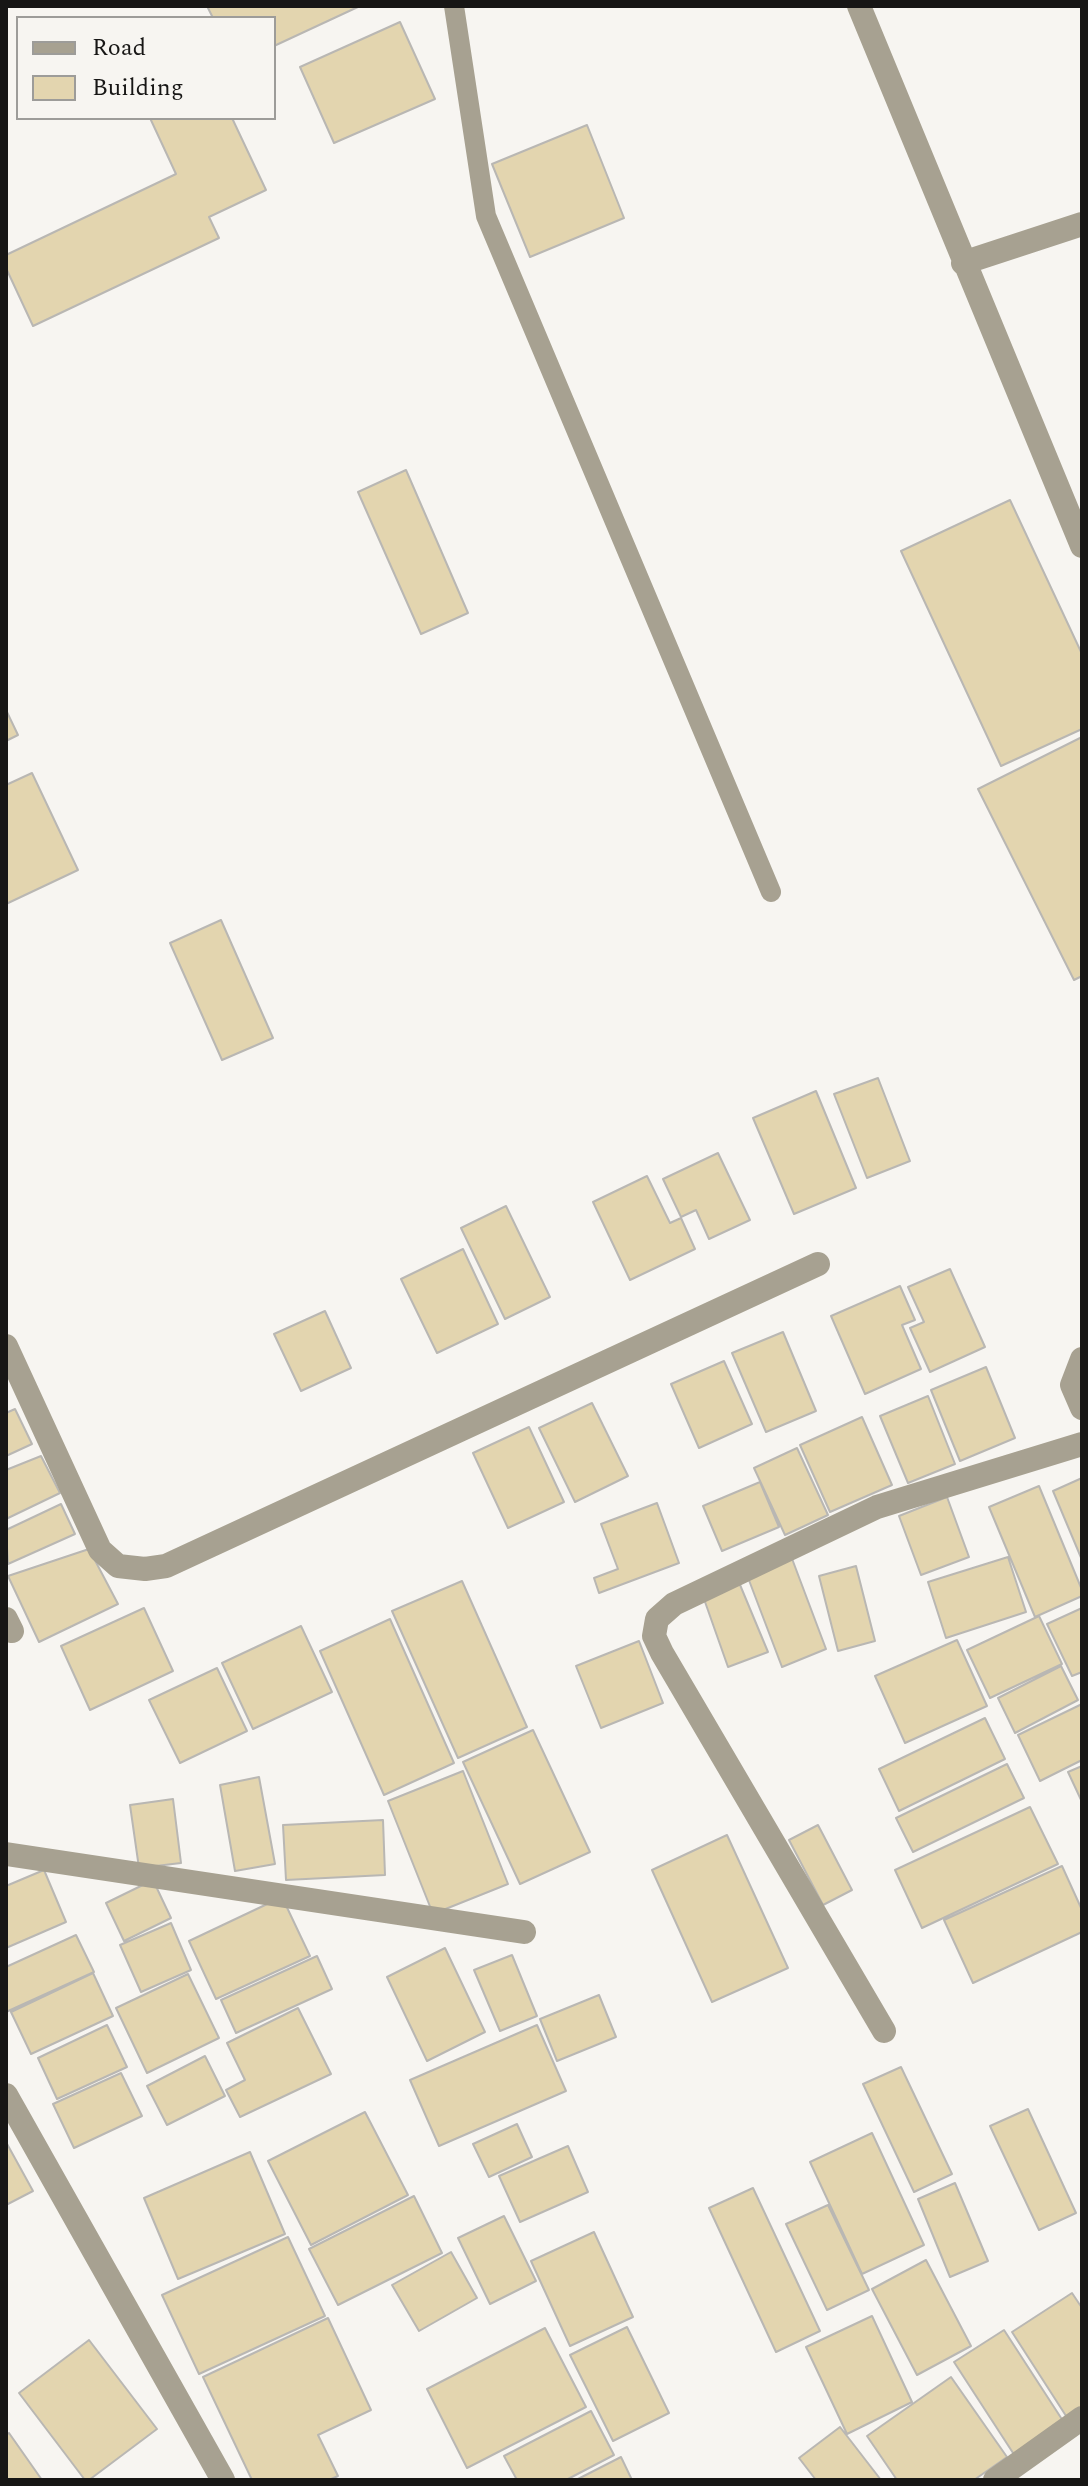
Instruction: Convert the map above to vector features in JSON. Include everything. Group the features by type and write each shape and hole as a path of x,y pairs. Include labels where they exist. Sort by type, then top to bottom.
{"street":[{"path":"859,6 1082,546"},
{"path":"963,263 1082,224"},
{"path":"6,1346 100,1550 118,1566 145,1569 166,1566 818,1264"},
{"path":"1082,1359 1072,1385 1082,1408"},
{"path":"884,2031 662,1653 654,1636 657,1619 674,1604 877,1507 1082,1444"},
{"path":"6,1854 524,1932"},
{"path":"6,2095 223,2480"},
{"path":"995,2480 1082,2418"}],"lane":[{"path":"454,6 486,216 771,892"}],"building":[{"path":"207,6 360,6 276,45 276,16 212,16"},
{"path":"400,22 435,99 334,143 300,67"},
{"path":"151,120 233,120 266,190 209,217 219,238 33,326 6,268 6,255 176,174"},
{"path":"587,125 624,218 530,257 492,164"},
{"path":"406,470 468,613 421,634 358,492"},
{"path":"1010,500 1082,654 1082,729 1001,766 901,551"},
{"path":"6,710 18,735 6,741"},
{"path":"1082,737 1082,976 1074,980 978,789"},
{"path":"32,773 78,870 6,904 6,785"},
{"path":"221,920 273,1038 222,1060 170,943"},
{"path":"878,1078 910,1161 867,1178 834,1094"},
{"path":"816,1091 856,1188 794,1214 753,1118"},
{"path":"718,1153 750,1220 709,1239 696,1210 681,1217 663,1179"},
{"path":"647,1176 670,1223 681,1218 695,1249 630,1280 593,1202"},
{"path":"506,1206 550,1297 505,1319 461,1228"},
{"path":"463,1249 498,1324 437,1353 401,1279"},
{"path":"950,1269 985,1347 930,1372 910,1328 924,1322 908,1287"},
{"path":"900,1286 915,1320 902,1325 921,1369 865,1394 831,1316"},
{"path":"325,1311 351,1368 301,1391 274,1334"},
{"path":"783,1332 816,1411 766,1432 732,1353"},
{"path":"724,1361 752,1424 699,1448 671,1384"},
{"path":"986,1367 1015,1438 960,1461 931,1390"},
{"path":"928,1396 955,1464 908,1483 880,1416"},
{"path":"592,1403 628,1476 575,1502 539,1428"},
{"path":"15,1409 32,1444 6,1456 6,1413"},
{"path":"862,1417 892,1485 830,1512 800,1445"},
{"path":"529,1427 564,1502 508,1528 473,1453"},
{"path":"797,1448 828,1515 785,1535 754,1468"},
{"path":"41,1456 60,1493 6,1519 6,1470"},
{"path":"1082,1478 1082,1560 1053,1491"},
{"path":"760,1482 779,1527 722,1551 703,1506"},
{"path":"1039,1486 1082,1596 1035,1617 989,1507"},
{"path":"947,1497 969,1557 921,1575 899,1516"},
{"path":"657,1503 679,1563 599,1593 594,1578 618,1569 601,1524"},
{"path":"61,1504 75,1534 8,1564 6,1530"},
{"path":"89,1549 118,1604 39,1642 8,1576"},
{"path":"791,1556 826,1649 782,1667 747,1575"},
{"path":"1008,1557 1026,1612 946,1638 928,1582"},
{"path":"856,1566 875,1641 838,1651 819,1576"},
{"path":"738,1580 768,1652 728,1667 704,1599"},
{"path":"462,1581 527,1727 458,1758 392,1611"},
{"path":"144,1608 173,1671 90,1710 61,1646"},
{"path":"1082,1608 1082,1672 1072,1676 1047,1624"},
{"path":"1039,1616 1062,1664 990,1698 967,1650"},
{"path":"390,1619 454,1763 384,1795 320,1651"},
{"path":"301,1626 332,1692 253,1729 222,1663"},
{"path":"957,1640 987,1706 905,1743 875,1676"},
{"path":"639,1641 663,1703 601,1728 576,1666"},
{"path":"1061,1666 1078,1700 1015,1733 998,1698"},
{"path":"217,1668 247,1731 180,1763 149,1700"},
{"path":"1082,1704 1082,1760 1040,1781 1018,1735"},
{"path":"985,1718 1005,1759 899,1811 879,1769"},
{"path":"533,1730 590,1852 520,1884 463,1762"},
{"path":"1007,1764 1024,1798 913,1852 896,1818"},
{"path":"1082,1766 1082,1802 1068,1772"},
{"path":"463,1771 508,1884 433,1914 388,1801"},
{"path":"259,1777 275,1864 235,1871 220,1785"},
{"path":"173,1799 181,1863 139,1868 130,1805"},
{"path":"1030,1807 1058,1864 922,1928 895,1870"},
{"path":"383,1820 385,1875 286,1880 283,1825"},
{"path":"818,1825 852,1890 823,1905 789,1840"},
{"path":"727,1835 788,1968 712,2002 652,1870"},
{"path":"1062,1866 1082,1910 1082,1932 973,1983 944,1920"},
{"path":"44,1870 66,1922 6,1948 6,1886"},
{"path":"153,1880 171,1918 124,1941 106,1903"},
{"path":"282,1897 310,1956 216,1999 189,1941"},
{"path":"171,1923 191,1970 141,1992 120,1945"},
{"path":"76,1935 94,1972 6,2012 6,1967"},
{"path":"445,1948 485,2032 427,2061 387,1977"},
{"path":"512,1955 537,2016 500,2031 474,1970"},
{"path":"317,1956 332,1989 236,2033 221,2000"},
{"path":"93,1973 113,2016 31,2054 11,2012"},
{"path":"188,1974 219,2038 147,2073 116,2008"},
{"path":"599,1995 616,2037 557,2061 540,2019"},
{"path":"298,2008 331,2074 240,2117 226,2090 245,2080 227,2043"},
{"path":"107,2025 127,2067 57,2099 38,2058"},
{"path":"537,2025 566,2091 439,2146 410,2080"},
{"path":"205,2056 225,2096 167,2125 147,2086"},
{"path":"901,2067 952,2174 914,2192 863,2084"},
{"path":"121,2073 142,2116 74,2148 53,2104"},
{"path":"1028,2109 1076,2213 1039,2230 990,2126"},
{"path":"365,2112 408,2195 311,2245 268,2161"},
{"path":"517,2124 532,2157 489,2177 473,2144"},
{"path":"872,2133 924,2245 862,2274 810,2162"},
{"path":"6,2142 33,2191 6,2205"},
{"path":"568,2146 588,2192 520,2222 499,2176"},
{"path":"250,2152 285,2234 178,2279 144,2198"},
{"path":"955,2183 988,2261 950,2277 918,2199"},
{"path":"753,2188 820,2331 776,2352 709,2208"},
{"path":"414,2196 442,2253 338,2305 309,2249"},
{"path":"828,2205 869,2290 827,2310 786,2224"},
{"path":"504,2216 536,2281 490,2304 458,2238"},
{"path":"594,2232 633,2317 570,2346 531,2261"},
{"path":"288,2237 325,2316 199,2374 162,2295"},
{"path":"451,2252 477,2298 419,2331 392,2285"},
{"path":"926,2260 971,2346 917,2375 872,2289"},
{"path":"1072,2293 1082,2308 1082,2410 1068,2419 1012,2332"},
{"path":"872,2316 912,2402 847,2434 806,2347"},
{"path":"328,2318 371,2410 318,2435 338,2476 329,2480 252,2480 203,2377"},
{"path":"627,2327 669,2413 613,2441 570,2355"},
{"path":"545,2328 586,2407 467,2468 427,2389"},
{"path":"1004,2330 1065,2424 1015,2456 954,2362"},
{"path":"89,2340 157,2429 85,2480 19,2393"},
{"path":"951,2377 1007,2457 974,2480 897,2480 867,2436"},
{"path":"591,2411 614,2455 566,2480 517,2480 504,2456"},
{"path":"840,2427 881,2480 816,2480 799,2458"},
{"path":"9,2433 42,2480 6,2480 6,2435"},
{"path":"621,2457 632,2480 576,2480"}]}
